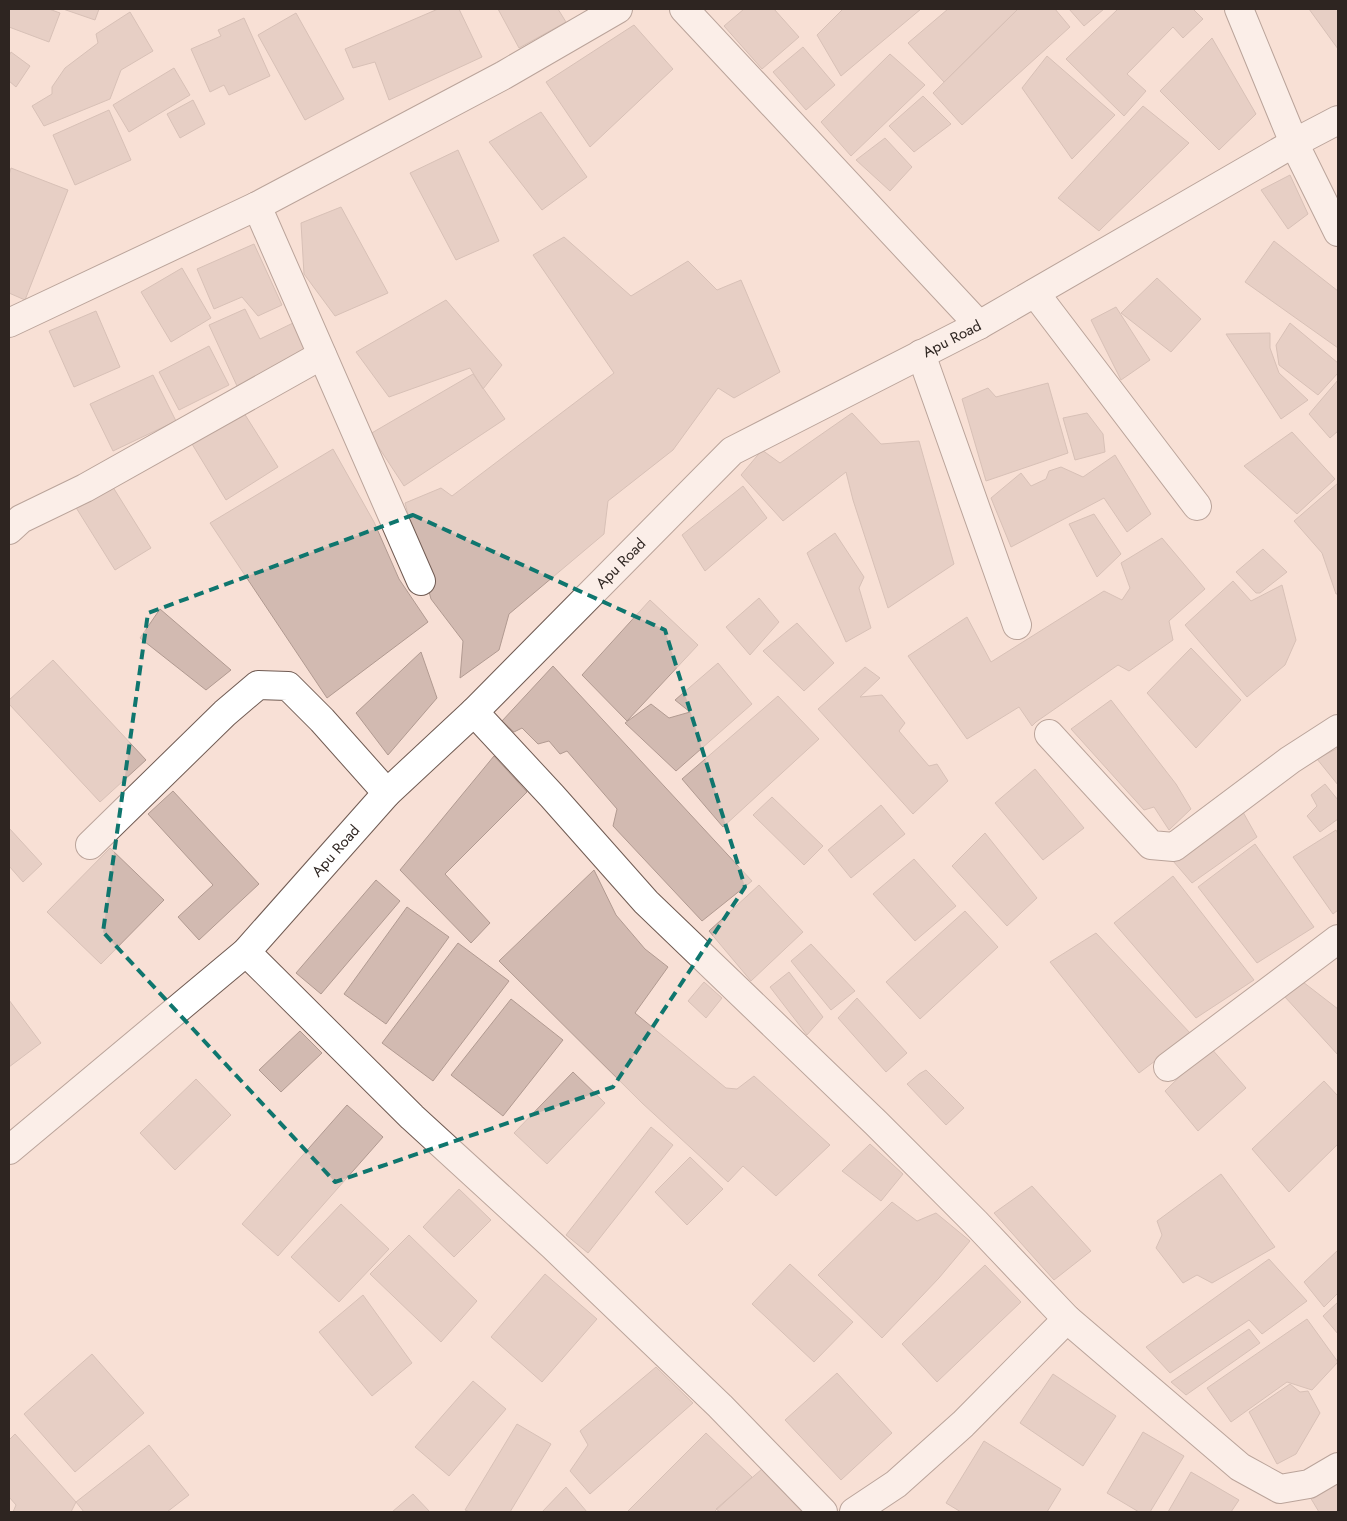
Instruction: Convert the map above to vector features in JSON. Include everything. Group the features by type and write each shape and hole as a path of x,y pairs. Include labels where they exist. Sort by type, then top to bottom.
{"street":[{"path":"9,323 257,206 504,75 618,9"},
{"path":"684,9 979,325"},
{"path":"1239,9 1294,143 1338,232"},
{"name":"Apu Road","path":"9,1150 246,952 387,793 474,712 732,451 979,325 1294,143 1338,120"},
{"path":"257,206 421,580"},
{"path":"1035,293 1197,506"},
{"path":"921,354 1017,626"},
{"path":"9,530 21,519 85,488 322,355"},
{"path":"90,845 225,713 258,685 288,686 322,720 387,793"},
{"path":"474,712 646,902 876,1123 975,1222 1067,1319 1240,1467 1280,1488 1309,1484 1338,1467"},
{"path":"1049,734 1151,845 1174,847 1290,760 1338,729"},
{"path":"1168,1067 1338,939"},
{"path":"246,952 412,1117 553,1246 713,1399 823,1512"},
{"path":"854,1512 896,1484 963,1424 1067,1319"}],"highlighted area":[{"path":"413,515 665,630 745,887 613,1087 335,1182 103,932 148,613"}],"building":[{"path":"9,9 49,9 60,13 49,42 9,27"},
{"path":"63,9 99,9 95,20"},
{"path":"438,9 459,9 482,57 389,100 375,62 353,68 345,49"},
{"path":"498,9 558,9 566,22 519,48"},
{"path":"744,9 774,9 799,37 762,69 724,26"},
{"path":"843,9 921,9 841,76 817,35"},
{"path":"948,9 1017,10 944,82 908,43"},
{"path":"1017,9 1055,9 1070,27 962,125 933,93"},
{"path":"1069,9 1104,9 1084,26"},
{"path":"1118,9 1193,9 1203,19 1183,38 1173,27 1127,74 1146,91 1124,116 1066,59"},
{"path":"1309,9 1338,9 1338,49"},
{"path":"130,12 153,51 121,70 110,99 44,126 32,106 52,94 52,87 65,68 98,43 96,34"},
{"path":"296,13 344,99 305,120 258,35"},
{"path":"244,18 270,76 229,95 224,85 210,92 191,49 221,36 218,30"},
{"path":"634,25 673,69 590,147 546,82"},
{"path":"1212,38 1256,114 1219,150 1160,91"},
{"path":"803,47 835,85 806,110 773,72"},
{"path":"11,52 30,66 16,87 9,81 9,56"},
{"path":"890,54 925,85 851,156 821,122"},
{"path":"1047,56 1115,115 1072,159 1022,88"},
{"path":"174,68 190,95 129,132 113,105"},
{"path":"923,96 951,124 914,152 889,126"},
{"path":"193,100 205,124 180,138 167,114"},
{"path":"1143,106 1189,143 1099,231 1058,198"},
{"path":"109,110 131,160 75,185 53,135"},
{"path":"541,112 587,177 542,210 489,142"},
{"path":"885,138 912,167 890,191 856,160"},
{"path":"458,150 499,241 456,260 410,173"},
{"path":"11,168 68,190 25,300 9,293 9,175"},
{"path":"1290,175 1308,214 1288,229 1261,190"},
{"path":"341,207 388,293 335,316 304,274 301,223"},
{"path":"564,237 631,296 688,261 717,290 741,280 780,372 734,398 718,388 673,450 608,501 604,534 509,614 499,650 460,678 463,641 431,599 405,503 441,488 452,496 614,373 533,255"},
{"path":"1274,241 1338,291 1338,348 1245,282"},
{"path":"254,244 282,305 258,316 242,297 214,309 197,269"},
{"path":"182,268 211,318 171,342 141,292"},
{"path":"1157,278 1201,319 1171,352 1121,313"},
{"path":"446,300 502,365 483,389 470,368 389,397 356,352"},
{"path":"1116,307 1150,360 1121,380 1091,320"},
{"path":"245,309 260,339 293,323 307,353 237,386 209,325"},
{"path":"96,311 120,367 74,387 49,331"},
{"path":"1290,323 1338,363 1338,373 1318,395 1279,365 1276,345"},
{"path":"1270,333 1270,348 1279,373 1308,400 1281,419 1226,334"},
{"path":"209,346 229,385 179,410 159,372"},
{"path":"473,374 505,419 404,486 370,434"},
{"path":"153,375 176,421 113,451 90,404"},
{"path":"1338,380 1338,431 1330,438 1309,414"},
{"path":"1048,383 1068,453 986,481 962,399 988,388 996,397"},
{"path":"244,413 278,467 226,500 192,444"},
{"path":"852,413 881,444 919,441 954,564 888,608 853,500 846,472 783,521 741,475 762,450 780,463"},
{"path":"1087,413 1103,434 1105,452 1075,460 1063,418"},
{"path":"1292,432 1335,479 1297,514 1244,466"},
{"path":"333,449 374,522 399,579 428,622 327,698 210,523"},
{"path":"1115,455 1151,514 1127,532 1104,498 1011,547 991,498 1021,473 1031,486 1046,479 1049,471 1061,467 1083,477"},
{"path":"1338,483 1338,594 1336,594 1322,553 1294,521"},
{"path":"111,484 151,548 115,570 75,506"},
{"path":"743,486 767,518 705,571 682,535"},
{"path":"1094,514 1121,554 1097,577 1069,524"},
{"path":"835,533 864,577 859,588 871,628 846,642 807,553"},
{"path":"1162,538 1205,589 1169,621 1173,640 1129,671 1118,665 1032,726 1019,707 967,739 908,656 967,617 991,662 1104,591 1122,600 1130,588 1121,563"},
{"path":"1263,549 1287,572 1260,593 1256,593 1236,572"},
{"path":"1233,581 1251,601 1282,585 1296,640 1285,665 1247,697 1185,625"},
{"path":"759,598 779,622 750,655 726,627"},
{"path":"650,600 698,645 627,721 582,675"},
{"path":"160,609 231,670 206,690 140,638"},
{"path":"797,623 834,663 804,691 763,651"},
{"path":"1191,648 1241,700 1196,748 1147,693"},
{"path":"421,652 437,698 388,755 356,713"},
{"path":"53,660 146,760 100,802 9,704 9,700"},
{"path":"718,663 752,704 676,771 625,723 651,704 669,718 690,712 675,700"},
{"path":"553,666 752,881 702,921 613,826 617,809 567,751 560,754 549,741 538,744 522,728 514,732 502,721"},
{"path":"865,667 880,678 860,697 882,695 905,723 899,731 929,766 937,764 948,781 913,814 818,709"},
{"path":"778,696 819,739 723,827 682,779"},
{"path":"1111,700 1176,784 1191,809 1169,830 1154,807 1144,810 1071,729"},
{"path":"1338,748 1338,785 1317,759"},
{"path":"494,756 527,792 445,874 490,923 471,943 400,870"},
{"path":"1035,769 1084,828 1043,860 995,803"},
{"path":"1325,784 1338,800 1338,819 1320,832 1307,816 1317,806 1311,795"},
{"path":"173,791 259,884 199,940 178,917 213,885 148,814"},
{"path":"772,797 823,846 804,865 753,815"},
{"path":"881,805 905,834 851,878 828,850"},
{"path":"1239,805 1257,837 1192,883 1173,861"},
{"path":"9,828 42,864 23,882 9,866"},
{"path":"1336,830 1338,834 1338,910 1333,914 1293,857"},
{"path":"985,833 1037,898 1007,926 952,866"},
{"path":"1255,844 1314,927 1257,963 1198,887"},
{"path":"110,848 164,900 101,964 47,912"},
{"path":"914,859 956,906 915,941 873,894"},
{"path":"594,870 616,915 645,949 668,967 635,1013 726,1088 737,1089 754,1076 830,1145 776,1196 743,1166 728,1182 642,1103 499,961"},
{"path":"1173,876 1254,980 1196,1018 1114,923"},
{"path":"376,880 400,901 321,994 296,973"},
{"path":"759,885 803,932 751,981 709,931"},
{"path":"407,907 449,937 386,1024 344,994"},
{"path":"965,911 998,947 920,1019 886,982"},
{"path":"1096,933 1191,1034 1139,1073 1050,962"},
{"path":"458,943 509,981 433,1081 382,1043"},
{"path":"811,944 855,991 831,1010 791,961"},
{"path":"789,972 823,1017 807,1035 770,987"},
{"path":"704,982 722,998 706,1018 688,1001"},
{"path":"1303,982 1338,1009 1338,1055 1285,997"},
{"path":"857,998 907,1053 886,1072 838,1018"},
{"path":"511,999 563,1040 503,1116 451,1075"},
{"path":"9,1000 41,1043 9,1067"},
{"path":"300,1031 322,1053 281,1092 259,1070"},
{"path":"1210,1047 1246,1088 1198,1131 1165,1091"},
{"path":"926,1070 964,1108 946,1125 907,1084"},
{"path":"573,1072 605,1103 547,1164 514,1133"},
{"path":"196,1079 231,1115 175,1170 140,1133"},
{"path":"1324,1081 1338,1096 1338,1144 1289,1192 1252,1149"},
{"path":"347,1105 383,1137 278,1256 242,1224"},
{"path":"651,1127 673,1145 588,1253 566,1235"},
{"path":"870,1144 903,1174 881,1201 842,1171"},
{"path":"690,1157 723,1189 687,1225 655,1192"},
{"path":"1221,1174 1275,1247 1212,1283 1197,1275 1183,1283 1156,1248 1162,1235 1157,1221"},
{"path":"1032,1186 1091,1251 1054,1280 994,1213"},
{"path":"459,1189 491,1220 454,1257 423,1227"},
{"path":"892,1202 917,1221 936,1213 970,1241 939,1278 882,1338 818,1275"},
{"path":"341,1204 389,1249 339,1302 291,1257"},
{"path":"409,1235 477,1301 441,1342 370,1274"},
{"path":"1338,1250 1338,1293 1324,1307 1304,1282"},
{"path":"1269,1259 1307,1301 1262,1334 1249,1320 1170,1373 1146,1347"},
{"path":"790,1264 853,1322 814,1362 752,1304"},
{"path":"985,1265 1021,1302 937,1382 902,1344"},
{"path":"545,1274 597,1319 542,1382 491,1337"},
{"path":"363,1295 412,1363 372,1396 319,1332"},
{"path":"1338,1302 1338,1334 1323,1316"},
{"path":"1307,1319 1338,1362 1312,1390 1287,1382 1231,1422 1207,1388"},
{"path":"1249,1329 1260,1343 1186,1395 1171,1382"},
{"path":"92,1354 144,1413 75,1472 24,1414"},
{"path":"656,1367 693,1403 590,1494 570,1471 588,1445 580,1431"},
{"path":"837,1373 892,1433 841,1480 785,1420"},
{"path":"1053,1374 1116,1416 1083,1466 1020,1423"},
{"path":"473,1381 506,1409 449,1476 415,1447"},
{"path":"1290,1384 1300,1392 1308,1391 1320,1413 1296,1454 1277,1464 1249,1412"},
{"path":"517,1424 551,1444 510,1512 470,1512 465,1510"},
{"path":"1143,1432 1184,1456 1150,1512 1139,1512 1107,1493"},
{"path":"706,1433 752,1477 714,1512 627,1512"},
{"path":"15,1434 76,1502 71,1512 13,1512 16,1505 9,1497 9,1440"},
{"path":"984,1441 1061,1489 1047,1512 961,1512 946,1503"},
{"path":"149,1445 189,1495 167,1512 84,1512 76,1502"},
{"path":"762,1469 802,1512 720,1512 716,1509"},
{"path":"1191,1472 1239,1500 1231,1512 1168,1512"},
{"path":"1338,1481 1338,1512 1319,1512 1310,1497"},
{"path":"566,1487 587,1512 542,1512"},
{"path":"413,1494 430,1512 392,1512"}]}
